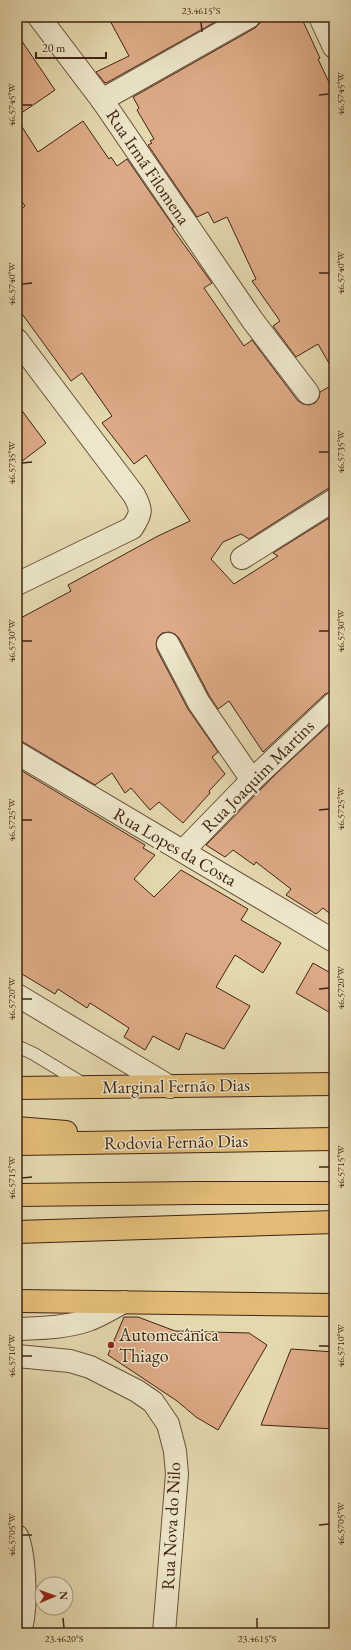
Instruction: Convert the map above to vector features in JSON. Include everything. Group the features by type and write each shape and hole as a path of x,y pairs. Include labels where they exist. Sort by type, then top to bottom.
{"main road":[{"name":"Marginal Fernão Dias","path":"17,1088 334,1084"},
{"path":"17,1128 51,1129 138,1142"},
{"name":"Rodovia Fernão Dias","path":"17,1144 334,1139"},
{"path":"17,1195 196,1193 334,1194"},
{"path":"17,1232 334,1222"},
{"path":"17,1301 334,1305"}],"street":[{"name":"Rua Irmã Filomena","path":"39,17 102,100 253,321 308,392"},
{"path":"102,100 250,17"},
{"path":"320,17 334,47"},
{"path":"17,340 134,495 140,507 140,513 132,528 17,584"},
{"path":"242,558 334,500"},
{"path":"168,644 199,703 252,780"},
{"name":"Rua Joaquim Martins","path":"183,851 252,780 334,703"},
{"name":"Rua Lopes da Costa","path":"17,754 334,941"},
{"path":"17,995 170,1087"},
{"path":"17,1329 47,1328 89,1320 124,1302"},
{"name":"Rua Nova do Nilo","path":"17,1356 70,1361 90,1367 142,1394 153,1402 168,1424 175,1451 177,1474 164,1633"},
{"path":"17,1536 24,1574 25,1606 22,1627 19,1633"}],"lane":[{"path":"17,1046 34,1054 90,1087"}],"building":[{"path":"108,17 224,17 105,83 96,72 129,56"},
{"path":"261,17 301,17 334,93 334,372 318,344 296,357 273,326 280,321 252,281 256,279 227,217 214,223 208,212 197,217 148,145 152,143 150,141 154,139 137,110 139,108 133,97 255,28 260,23"},
{"path":"17,34 55,90 17,116"},
{"path":"17,119 38,152 83,121 109,159 111,157 117,166 127,159 174,227 172,228 212,283 204,288 244,346 252,340 298,401 303,404 309,405 315,403 319,398 320,392 334,384 334,488 327,489 249,539 241,534 223,542 211,559 234,584 278,556 273,553 334,515 334,691 325,694 263,752 229,701 218,709 210,697 179,638 175,634 169,632 162,633 158,637 156,643 157,650 188,709 218,752 212,757 225,774 183,823 159,802 150,810 131,788 125,793 112,773 95,785 23,742 17,741 17,620 71,591 68,585 158,536 190,521 146,455 134,464 102,423 112,416 82,373 71,381 17,307 17,212 25,206 17,195"},
{"path":"17,404 46,443 17,465"},
{"path":"334,720 334,917 323,908 316,914 286,895 291,889 256,862 254,865 233,850 225,857 206,845 277,773"},
{"path":"17,768 145,845 143,848 155,855 134,879 154,897 181,870 248,909 241,920 281,943 263,973 235,955 216,987 250,1006 224,1049 186,1033 179,1050 153,1036 145,1050 124,1037 129,1028 90,1003 87,1008 58,989 55,994 17,971"},
{"path":"313,963 334,975 334,1015 296,993"},
{"path":"124,1317 138,1317 175,1331 249,1333 267,1345 218,1430 196,1417 177,1401 108,1355"},
{"path":"291,1349 334,1352 334,1429 261,1425"}],"place":[{"name":"Automecânica Thiago","path":"111,1345"}]}
